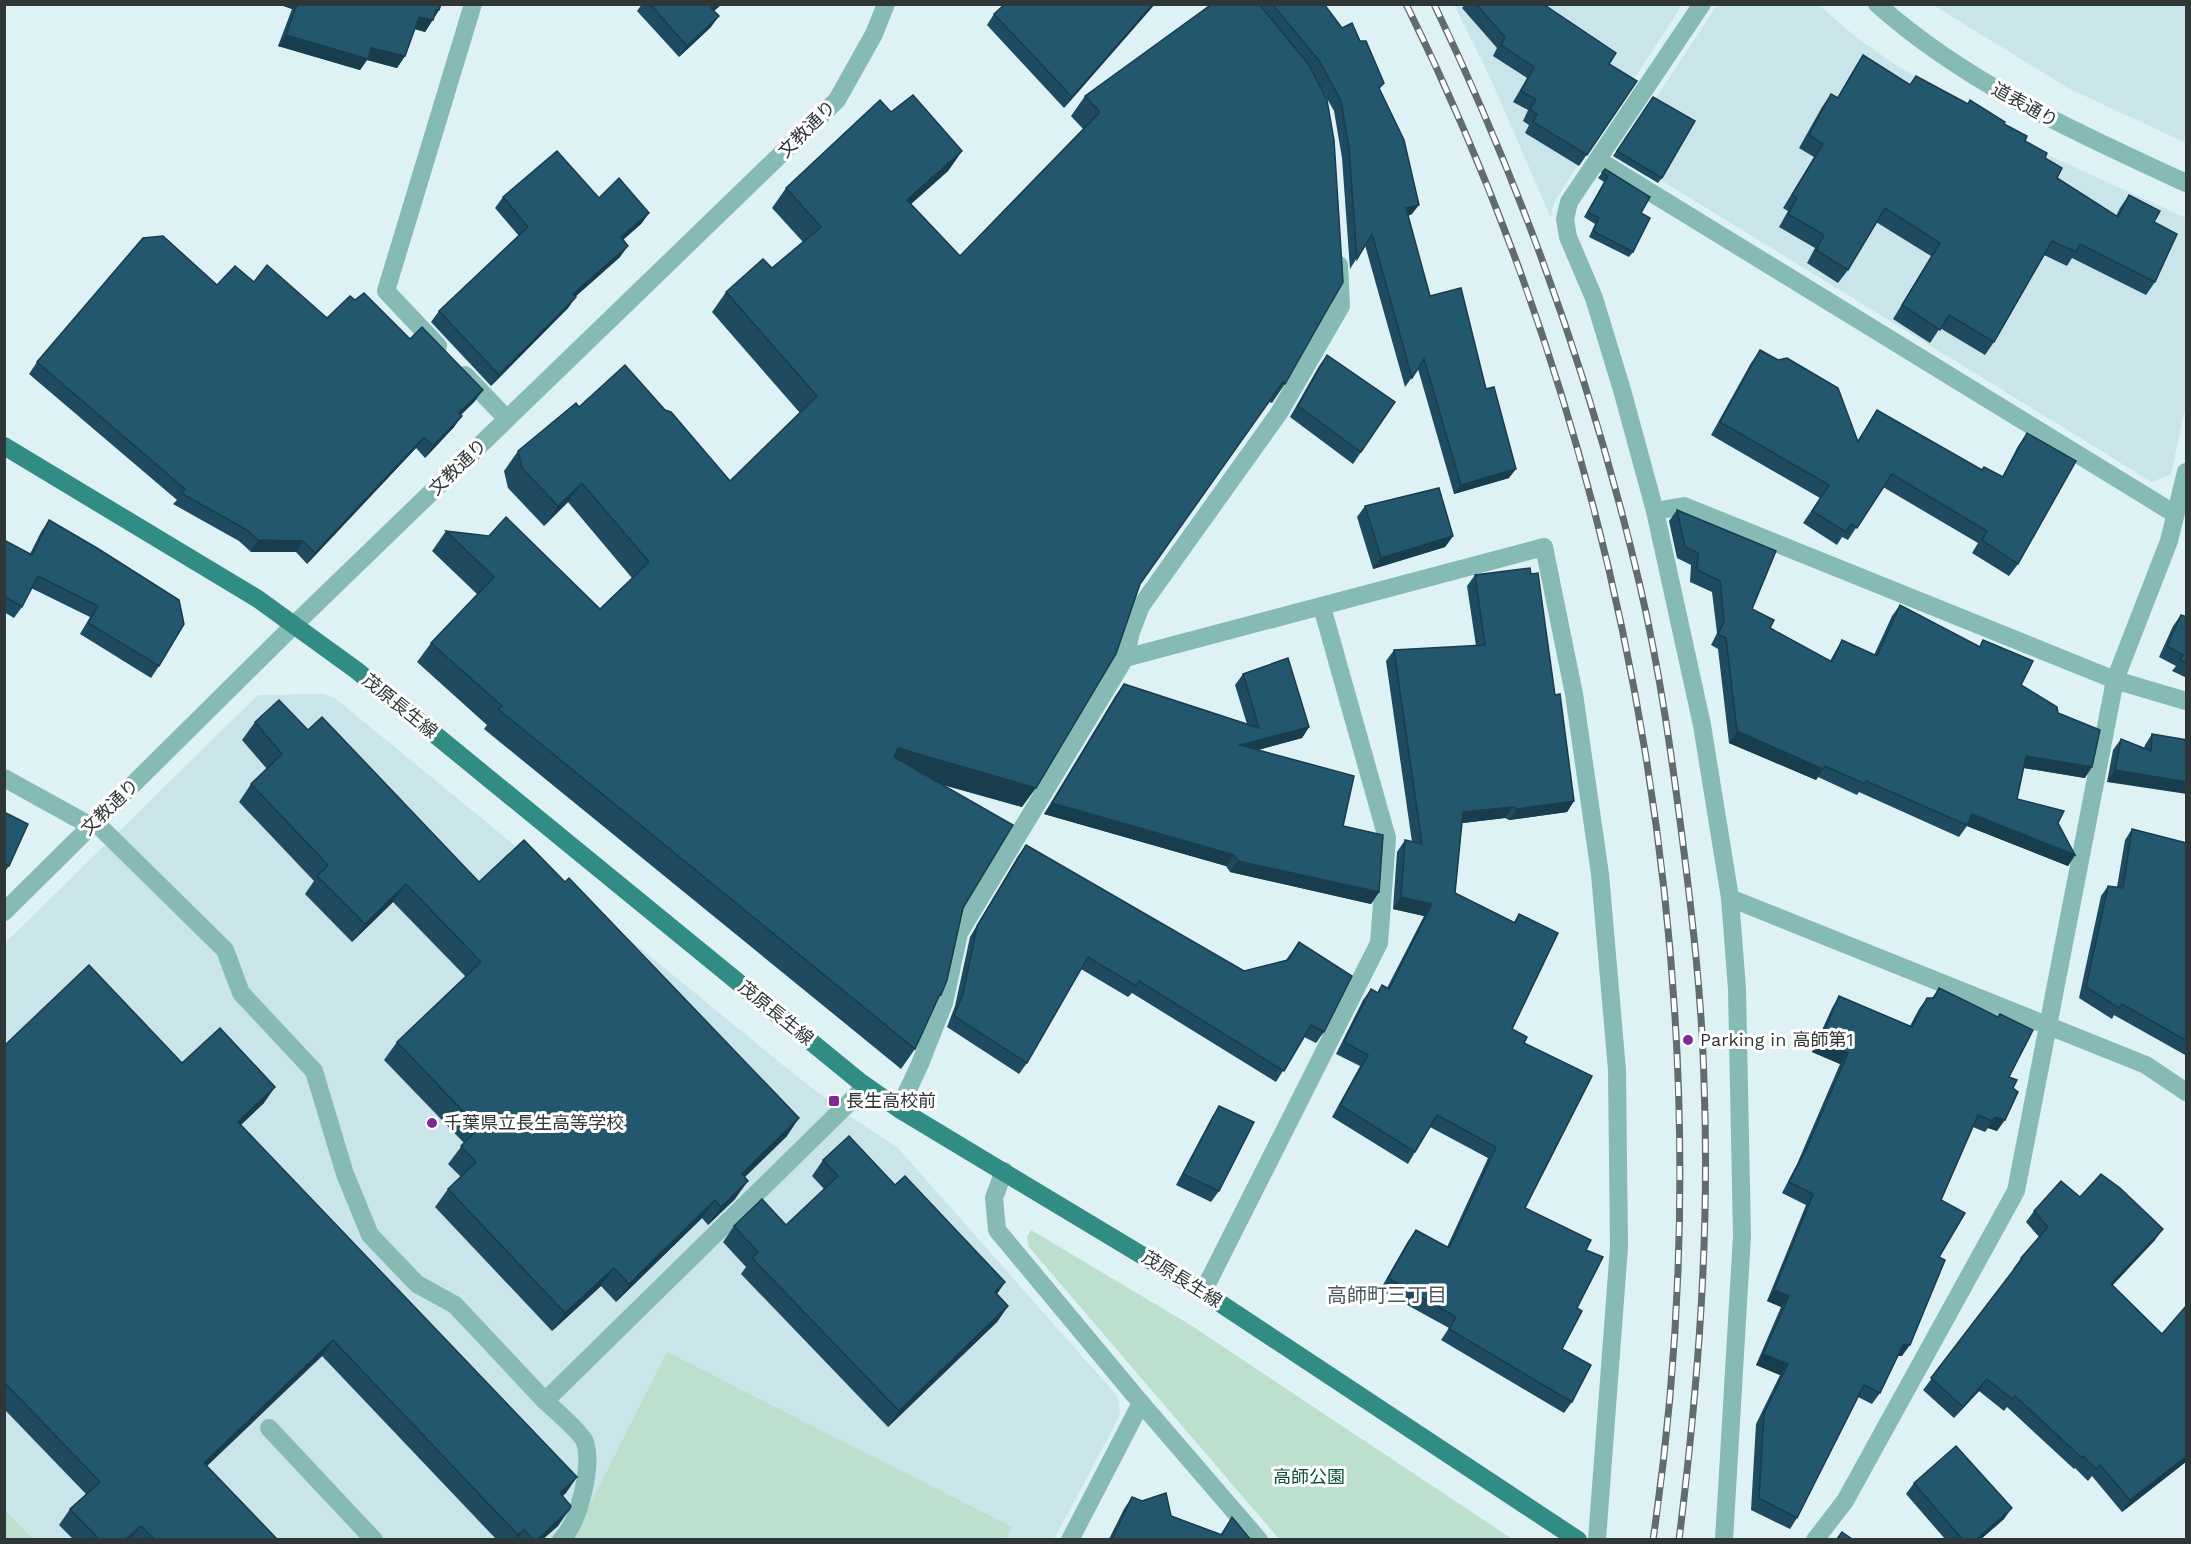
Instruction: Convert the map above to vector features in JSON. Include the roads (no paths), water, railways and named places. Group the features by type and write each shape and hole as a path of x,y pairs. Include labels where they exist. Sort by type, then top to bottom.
{"main road":[{"name":"茂原長生線","path":"4,446 258,599 295,624 356,670 866,1086 899,1109 1203,1292 1578,1539"}],"street":[{"path":"472,4 386,291 507,419"},
{"name":"文教通り","path":"4,912 295,624 837,100 874,34 886,4"},
{"path":"1702,4 1569,202 1565,219 1568,237 1594,298 1610,349 1655,511 1702,725 1730,898 1737,989 1742,1236 1724,1539"},
{"name":"道表通り","path":"1877,4 1945,57 2010,99 2079,134 2187,183"},
{"path":"1598,160 2175,514"},
{"path":"899,1109 944,1003 959,933 1125,658 1131,632 1141,606 1279,413 1341,306 1338,246"},
{"path":"1815,1539 1845,1501 2016,1191 2115,680 2169,541 2187,472"},
{"path":"1655,511 1684,506 2115,680 2187,701"},
{"path":"1125,658 1544,547 1574,694 1600,874 1617,1070 1619,1247 1597,1539"},
{"path":"1203,1292 1379,943 1387,838 1322,607"},
{"path":"4,778 93,824 225,950 241,993 314,1071 345,1174 370,1236 417,1284 455,1305 585,1440 588,1475 579,1506 567,1534 561,1539"},
{"path":"1730,898 2146,1065 2187,1092"},
{"path":"545,1401 866,1086"},
{"path":"1004,1171 994,1198 997,1230 1141,1403 1259,1539"},
{"path":"1070,1539 1141,1403"},
{"path":"269,1428 374,1539"}],"railway":[{"path":"1406,4 1486,184 1553,369 1606,560 1645,753 1670,949 1680,1146 1674,1344 1653,1540"},
{"path":"1434,4 1497,145 1526,217 1578,363 1640,586 1665,715 1696,962 1703,1051 1705,1139 1701,1311 1692,1425 1679,1540"}],"place":[{"name":"Parking in 高師第1","path":"1688,1040"},
{"name":"長生高校前","path":"834,1101"},
{"name":"千葉県立長生高等学校","path":"432,1123"}],"district":[{"name":"高師町三丁目","path":"1387,1295"}],"park label":[{"name":"高師公園","path":"1309,1477"}]}
